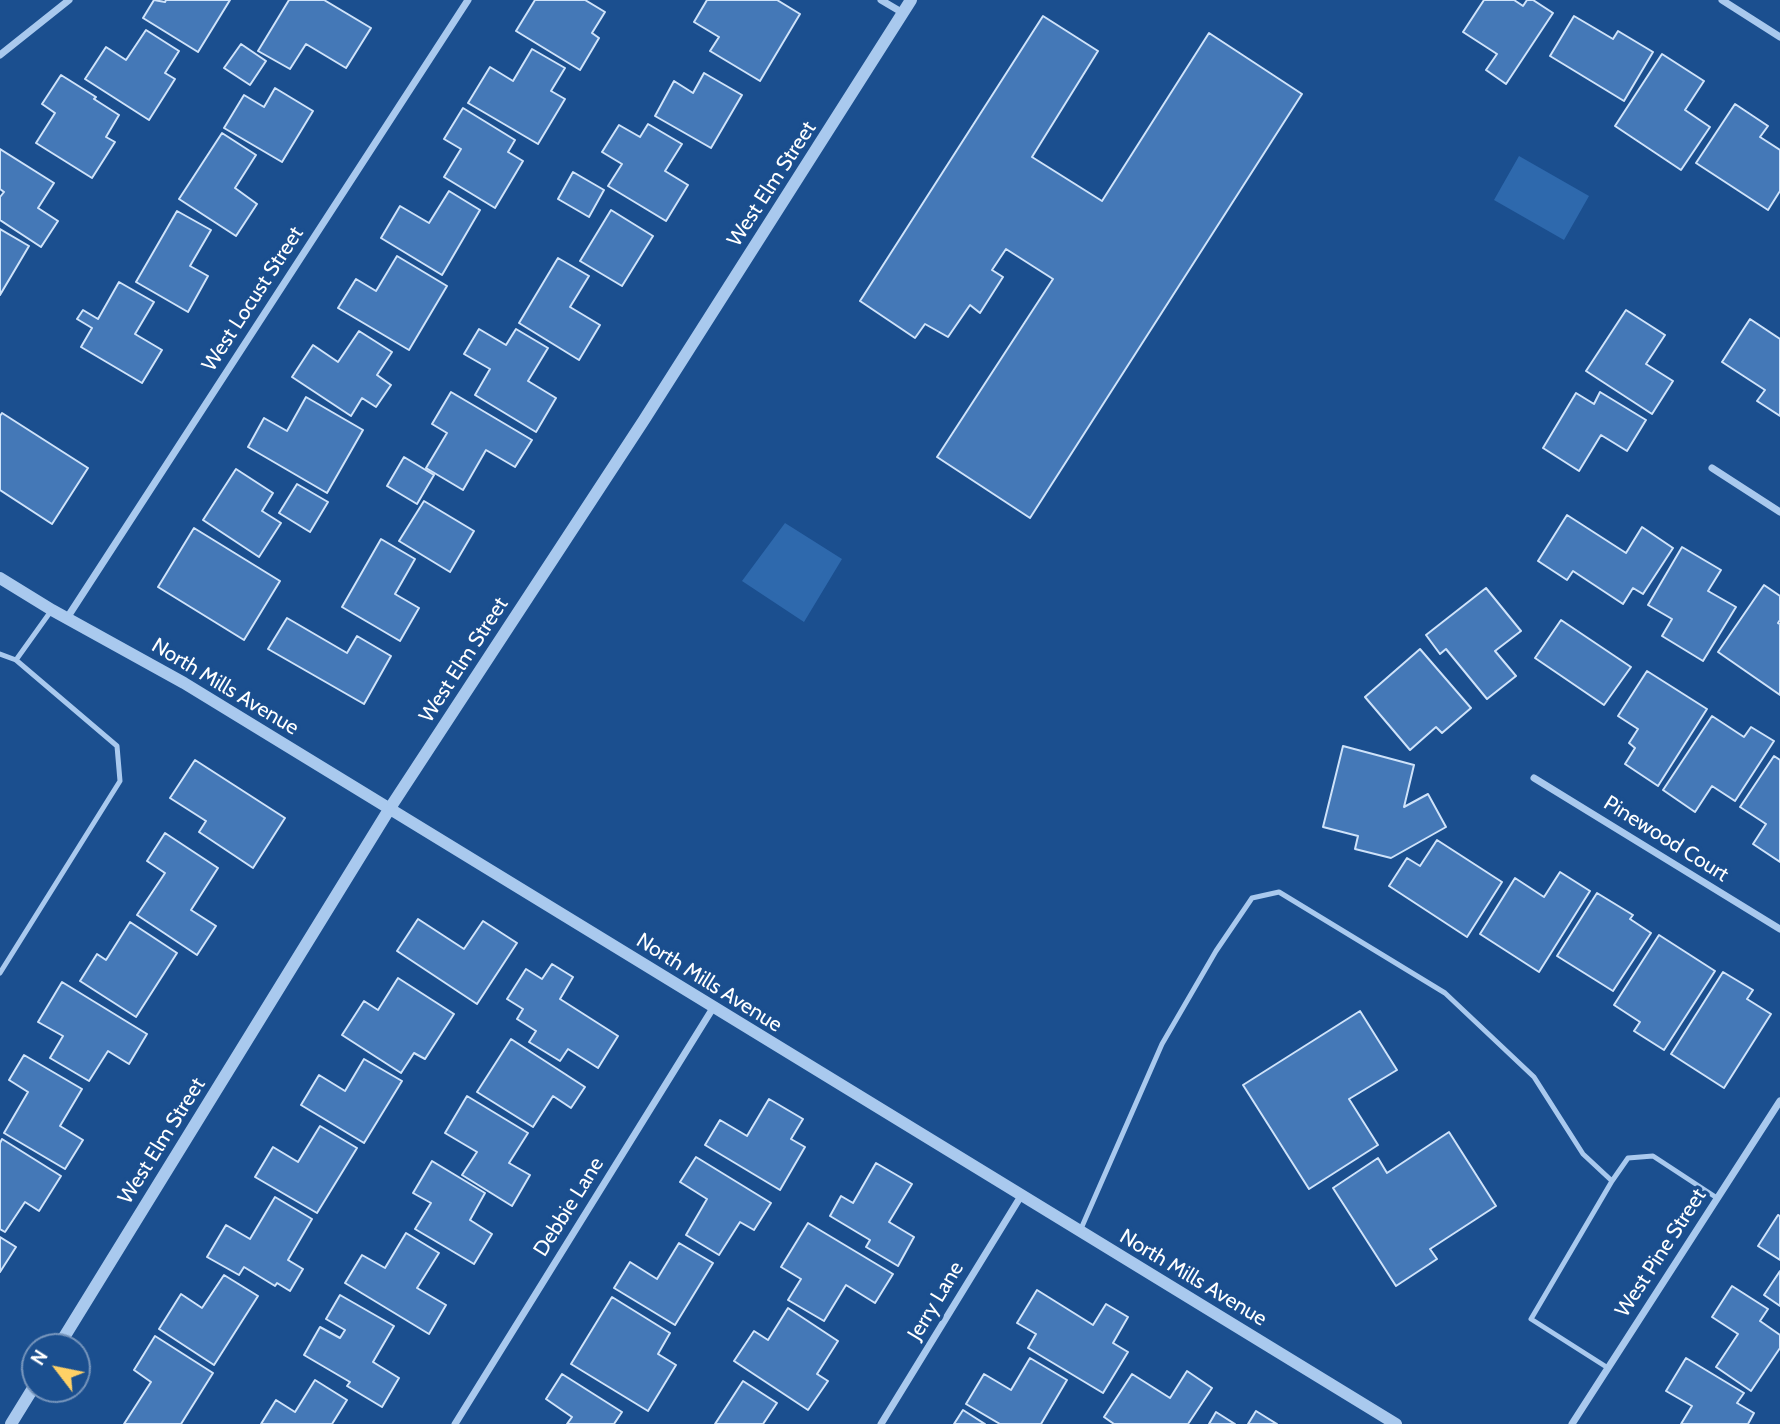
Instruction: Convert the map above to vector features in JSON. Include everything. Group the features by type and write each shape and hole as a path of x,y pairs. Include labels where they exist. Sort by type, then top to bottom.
{"street":[{"path":"0,55 68,0"},
{"name":"West Locust Street","path":"67,618 468,0"},
{"path":"881,0 903,13"},
{"name":"West Elm Street","path":"67,1333 390,808 644,420 911,0"},
{"path":"1722,0 1780,37"},
{"path":"1712,468 1780,512"},
{"name":"North Mills Avenue","path":"0,578 184,683 1396,1424"},
{"name":"Pinewood Court","path":"1534,778 1780,929"},
{"name":"Debbie Lane","path":"455,1424 713,1008"},
{"name":"West Pine Street","path":"1572,1424 1780,1101"},
{"name":"Jerry Lane","path":"881,1424 1021,1196"},
{"path":"11,1424 24,1403"}],"lane":[{"path":"16,660 52,610"},
{"path":"0,654 16,660 117,746 120,781 0,973"},
{"path":"1080,1231 1162,1044 1210,962 1252,898 1279,892 1445,993 1534,1077 1583,1154 1612,1181"},
{"path":"1608,1367 1531,1319 1612,1181 1628,1158 1653,1156 1717,1198"}],"shaded area":[{"path":"1519,156 1589,196 1564,240 1494,200"},
{"path":"785,523 842,559 804,622 742,581"}],"building":[{"path":"154,0 230,0 198,52 143,18"},
{"path":"289,0 324,0 371,28 346,68 306,44 290,69 258,51"},
{"path":"535,0 585,0 605,12 592,33 599,38 580,70 516,31"},
{"path":"707,0 777,0 800,14 760,81 710,51 719,37 694,22"},
{"path":"1484,0 1514,0 1523,6 1527,0 1533,0 1553,13 1506,84 1486,70 1497,54 1463,32"},
{"path":"1043,16 1098,51 1032,157 1102,201 1209,33 1302,94 1030,518 937,457 1053,279 1006,249 992,270 1003,277 980,313 970,305 948,337 925,324 915,338 860,301"},
{"path":"1574,16 1613,39 1618,31 1653,52 1624,101 1550,56"},
{"path":"146,30 179,51 165,73 175,79 149,120 85,79 106,47 126,60"},
{"path":"241,44 266,61 250,85 224,68"},
{"path":"532,49 565,68 551,91 565,99 538,144 468,103 490,67 513,81"},
{"path":"1662,54 1704,81 1685,110 1710,127 1681,170 1615,126"},
{"path":"704,73 742,95 711,148 655,116 674,81 693,93"},
{"path":"61,75 119,115 106,137 115,142 92,178 36,143 55,113 42,104"},
{"path":"275,88 313,111 282,162 224,128 244,95 264,107"},
{"path":"1735,104 1768,126 1760,137 1780,150 1780,191 1768,210 1696,163"},
{"path":"463,108 515,140 508,152 523,161 495,208 444,177 461,149 444,139"},
{"path":"648,124 682,144 665,171 688,185 666,221 608,186 622,164 602,152 619,125 640,137"},
{"path":"222,133 256,155 235,188 257,204 236,236 179,199"},
{"path":"0,149 54,183 38,208 58,221 41,247 0,220 0,197 4,192 0,189"},
{"path":"573,172 604,190 589,217 558,199"},
{"path":"449,191 480,210 442,275 381,238 400,206 429,223"},
{"path":"611,210 653,236 622,286 580,261"},
{"path":"177,211 211,230 190,266 208,276 188,312 136,282"},
{"path":"0,229 29,246 0,295"},
{"path":"397,256 447,286 409,350 338,308 356,279 376,291"},
{"path":"558,258 589,276 570,307 600,325 579,360 519,323"},
{"path":"119,282 154,302 135,334 162,350 142,383 81,347 92,328 77,319 83,310 98,319"},
{"path":"1626,310 1665,335 1646,364 1673,381 1652,414 1586,371"},
{"path":"1750,319 1780,339 1780,416 1757,401 1765,390 1722,362"},
{"path":"479,329 506,345 516,329 548,348 528,381 556,398 536,432 475,395 490,369 464,354"},
{"path":"359,331 392,352 377,375 391,385 376,407 362,398 351,416 292,377 313,345 338,362"},
{"path":"451,392 532,440 515,467 486,450 463,490 426,468 447,433 432,424"},
{"path":"1600,392 1646,420 1627,451 1601,435 1579,471 1543,448 1576,393 1594,404"},
{"path":"306,397 363,430 327,493 248,447 264,418 287,431"},
{"path":"2,413 88,468 52,524 0,490"},
{"path":"404,457 434,475 417,504 387,486"},
{"path":"236,469 273,493 262,511 281,523 259,557 203,520"},
{"path":"297,484 328,502 310,532 279,513"},
{"path":"424,501 474,531 450,572 399,541"},
{"path":"1567,515 1626,553 1642,527 1673,548 1643,594 1633,588 1623,604 1573,571 1567,580 1538,561"},
{"path":"194,528 280,581 244,640 158,587"},
{"path":"381,539 415,559 395,594 419,608 400,641 342,607"},
{"path":"1682,547 1721,570 1708,591 1736,607 1703,661 1662,636 1672,619 1648,605"},
{"path":"1764,585 1780,596 1780,695 1718,652"},
{"path":"1486,588 1521,631 1495,651 1516,676 1487,699 1446,649 1440,654 1426,635"},
{"path":"287,618 347,653 357,636 391,656 364,704 268,649"},
{"path":"1561,620 1631,667 1604,705 1535,658"},
{"path":"1420,649 1471,708 1442,733 1436,727 1410,750 1365,697"},
{"path":"1647,671 1707,709 1658,786 1625,764 1635,748 1629,743 1638,729 1618,716"},
{"path":"1712,716 1744,737 1751,727 1774,741 1735,801 1712,786 1695,812 1663,790"},
{"path":"1343,746 1414,765 1404,807 1428,794 1446,827 1391,858 1355,849 1358,836 1323,827"},
{"path":"1774,756 1780,760 1780,862 1753,844 1766,824 1740,807"},
{"path":"195,760 285,818 253,868 199,832 206,821 170,798"},
{"path":"165,833 218,868 191,910 216,926 197,955 137,915 165,873 147,861"},
{"path":"1437,840 1502,882 1467,937 1389,886 1407,858 1420,866"},
{"path":"1560,872 1590,891 1539,972 1480,934 1515,878 1544,897"},
{"path":"1597,893 1633,915 1630,919 1651,933 1613,991 1557,956"},
{"path":"418,919 464,949 483,921 517,943 477,1004 397,951"},
{"path":"130,922 177,953 136,1017 80,981 97,954 106,960"},
{"path":"1659,935 1715,971 1664,1050 1634,1031 1640,1022 1614,1005"},
{"path":"552,964 573,977 560,999 618,1036 598,1068 568,1049 560,1061 529,1042 536,1031 517,1019 523,1009 507,999 526,969 542,979"},
{"path":"1723,972 1753,990 1747,999 1771,1014 1724,1088 1671,1054"},
{"path":"398,978 454,1014 425,1059 414,1053 401,1073 342,1035 364,1001 378,1010"},
{"path":"62,982 147,1034 129,1064 108,1051 89,1081 50,1058 63,1036 38,1022"},
{"path":"1360,1011 1397,1070 1349,1099 1378,1145 1309,1189 1243,1085"},
{"path":"511,1039 585,1087 571,1108 553,1096 533,1127 477,1092"},
{"path":"24,1055 82,1089 60,1126 83,1140 65,1169 4,1133 28,1092 9,1080"},
{"path":"364,1059 402,1081 364,1143 301,1105 319,1075 345,1091"},
{"path":"467,1096 528,1133 509,1163 530,1175 512,1206 462,1175 477,1152 445,1133"},
{"path":"769,1099 803,1119 791,1139 805,1147 780,1190 705,1145 720,1120 747,1136"},
{"path":"320,1126 357,1148 317,1213 255,1177 273,1147 298,1162"},
{"path":"1449,1132 1496,1206 1430,1249 1437,1259 1396,1286 1333,1188 1378,1158 1387,1173"},
{"path":"2,1139 61,1176 39,1211 25,1202 5,1232 0,1229"},
{"path":"696,1157 771,1203 754,1230 740,1222 719,1255 686,1235 707,1199 680,1182"},
{"path":"432,1161 485,1193 470,1220 492,1234 474,1264 415,1229 431,1203 413,1193"},
{"path":"876,1163 912,1184 889,1222 914,1237 898,1266 866,1247 870,1240 830,1216 841,1196 853,1203"},
{"path":"275,1197 312,1219 288,1260 303,1269 290,1291 277,1283 275,1286 244,1267 239,1275 207,1257 226,1225 250,1239"},
{"path":"1778,1215 1780,1216 1780,1260 1758,1246"},
{"path":"808,1223 893,1274 875,1303 846,1285 824,1321 788,1300 801,1279 781,1267"},
{"path":"406,1233 439,1253 417,1288 446,1305 429,1334 345,1283 362,1255 385,1268"},
{"path":"0,1237 16,1247 0,1272"},
{"path":"679,1243 713,1263 675,1325 614,1288 630,1262 657,1279"},
{"path":"1780,1271 1780,1306 1764,1295"},
{"path":"224,1275 258,1296 214,1365 159,1329 181,1294 202,1308"},
{"path":"1732,1286 1768,1309 1760,1321 1780,1335 1780,1348 1751,1391 1716,1367 1738,1334 1712,1317"},
{"path":"1037,1290 1093,1325 1106,1304 1128,1317 1113,1343 1128,1352 1103,1393 1028,1348 1036,1334 1017,1323"},
{"path":"340,1295 394,1326 373,1362 399,1378 382,1407 347,1386 350,1382 304,1355 320,1327 340,1338 345,1330 326,1319"},
{"path":"612,1297 670,1333 658,1354 676,1365 648,1411 571,1364"},
{"path":"788,1308 838,1341 817,1374 828,1381 808,1410 734,1361 754,1331 768,1340"},
{"path":"155,1336 213,1373 181,1424 124,1424 151,1382 134,1370"},
{"path":"1030,1358 1067,1380 1041,1424 1000,1424 966,1404 984,1374 1011,1390"},
{"path":"1686,1358 1744,1393 1737,1403 1754,1413 1748,1424 1681,1424 1692,1406 1666,1391"},
{"path":"1187,1371 1212,1388 1188,1424 1114,1424 1104,1417 1132,1374 1170,1398"},
{"path":"562,1374 622,1412 614,1424 567,1424 572,1417 546,1399"},
{"path":"315,1380 347,1400 332,1424 261,1424 276,1400 295,1412"},
{"path":"743,1381 777,1403 763,1424 715,1424"},
{"path":"963,1410 985,1424 954,1424"},
{"path":"1256,1411 1277,1424 1248,1424"},
{"path":"1216,1412 1235,1424 1209,1424"}]}
